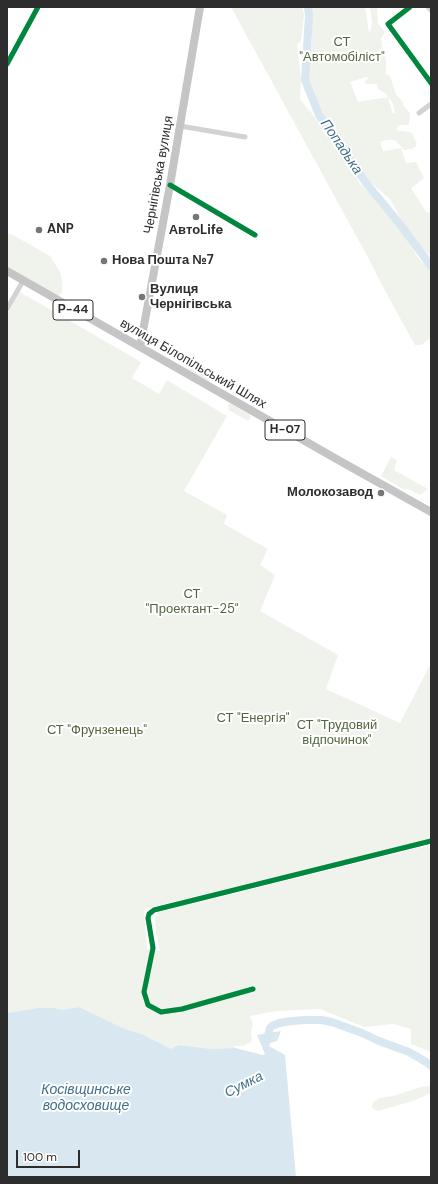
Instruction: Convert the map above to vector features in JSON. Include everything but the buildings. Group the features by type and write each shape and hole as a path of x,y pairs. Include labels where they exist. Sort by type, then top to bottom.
{"main road":[{"name":"Чернігівська вулиця","path":"140,347 170,185 200,7"},
{"name":"вулиця Білопільський Шлях","path":"7,272 431,512"}],"street":[{"path":"7,64 38,7"},
{"path":"410,7 388,24 431,83"},
{"path":"428,7 431,10"},
{"path":"419,113 431,104"},
{"path":"180,126 245,137"},
{"path":"170,185 220,213 255,235"},
{"path":"7,309 23,280"},
{"path":"253,990 182,1009 161,1012 148,1005 144,992 153,948 148,918 149,914 154,910 431,841"}],"green space":[{"path":"231,7 302,7 304,14 301,41 297,44 301,79 300,99 339,147 360,184 382,205 395,221 419,259 431,270 431,338 421,345 415,345"},
{"name":"СТ \"Автомобіліст\"","path":"311,7 365,7 369,33 372,22 370,7 377,7 378,24 385,32 381,38 386,61 386,74 390,76 396,94 410,113 409,125 400,125 396,129 398,131 412,133 417,144 412,149 404,150 395,140 380,142 383,151 401,148 406,163 416,162 424,178 411,188 427,213 431,212 431,257 408,232 390,199 369,181 348,153 322,113 307,78 312,40","holes":["366,77 369,78 365,81 365,84 377,84 378,89 385,93 392,102 395,113 393,114 388,97 358,102 350,82"]},
{"path":"7,233 50,256 60,272 62,291 59,296 7,267"},
{"path":"20,292 141,362 132,378 159,394 167,380 227,416 184,491 227,515 224,524 268,549 260,565 275,575 260,611 338,655 326,689 400,723 431,663 431,839 144,909 147,949 160,951 155,919 158,912 431,845 431,1052 411,1044 411,1029 393,1024 364,1027 320,1009 276,1011 250,1016 253,1024 251,1042 243,1046 234,1046 235,1048 212,1049 178,1045 171,1049 142,1034 125,1029 79,1007 62,1010 54,1008 38,1008 7,1013 7,315"},
{"path":"188,360 192,360 208,369 209,379 206,380 187,369 185,364"},
{"path":"230,403 249,414 251,417 248,421 229,410 228,405"},
{"path":"391,457 397,460 394,470 428,489 420,495 408,489 403,489 381,476"},
{"path":"431,1086 431,1093 413,1101 378,1111 372,1107 373,1102 380,1098 393,1096 421,1087"}],"water":[{"name":"Косівщинське водосховище","path":"79,1007 125,1029 142,1034 171,1049 178,1045 212,1049 235,1048 263,1055 265,1054 257,1035 281,1031 277,1041 270,1043 269,1046 285,1055 296,1177 7,1177 7,1013 38,1008 54,1008 62,1010"}],"waterway":[{"name":"Попадька","path":"308,7 309,16 305,80 319,115 366,183 399,223 431,266"},
{"name":"Сумка","path":"266,1043 270,1028 279,1023 321,1020 332,1022 409,1052 431,1066"}],"cycle path":[{"path":"7,64 38,7"},
{"path":"410,7 388,24 431,83"},
{"path":"170,185 255,235"},
{"path":"253,989 182,1009 161,1012 148,1005 144,992 153,948 148,918 149,914 154,910 431,841"}],"place":[{"name":"АвтоLife","path":"196,217"},
{"name":"ANP","path":"39,230"},
{"name":"Нова Пошта №7","path":"104,261"},
{"name":"Вулиця Чернігівська","path":"142,297"},
{"name":"Молокозавод","path":"381,493"}],"park label":[{"name":"СТ \"Проектант-25\"","path":"192,602"},
{"name":"СТ \"Енергія\"","path":"253,719"},
{"name":"СТ \"Фрунзенець\"","path":"97,731"},
{"name":"СТ \"Трудовий відпочинок\"","path":"337,734"}]}
